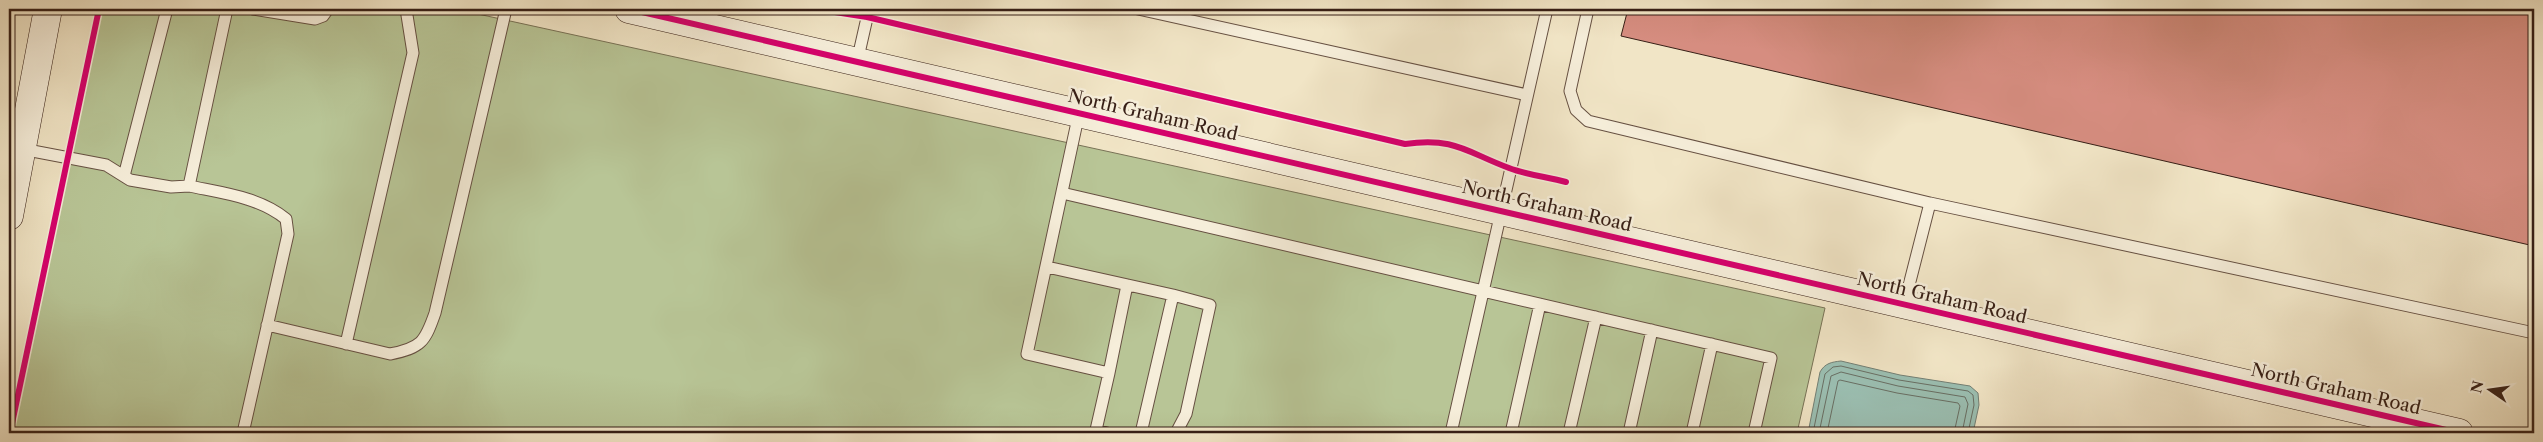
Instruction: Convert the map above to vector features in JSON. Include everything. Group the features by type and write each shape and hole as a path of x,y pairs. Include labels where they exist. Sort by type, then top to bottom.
{"street":[{"path":"9,216 48,9"},
{"name":"North Graham Road","path":"629,9 1904,304 2431,430 2459,433"}],"lane":[{"path":"124,176 167,9"},
{"path":"189,186 227,9"},
{"path":"252,9 314,19 323,16 328,9"},
{"path":"346,344 413,53 406,9"},
{"path":"267,325 390,354 407,351 426,339 435,313 506,9"},
{"path":"857,62 869,9"},
{"path":"1138,9 1527,95"},
{"path":"1451,433 1547,9"},
{"path":"1588,9 1570,91 1576,110 1588,122 1930,203 2534,333"},
{"path":"1079,113 1027,354 1108,373"},
{"path":"21,148 106,165 130,180 171,188 189,186 256,201 275,210 286,219 288,234 243,433"},
{"path":"1062,193 1771,358 1754,433"},
{"path":"1904,304 1930,203"},
{"path":"1047,267 1127,284 1210,305 1186,414 1176,433"},
{"path":"1107,433 1096,430 1127,284"},
{"path":"1141,433 1173,295"},
{"path":"1510,433 1540,304"},
{"path":"1569,433 1596,317"},
{"path":"1629,433 1652,330"},
{"path":"1692,433 1712,344"}],"green space":[{"path":"99,9 455,9 1825,308 1797,433 10,433"}],"water":[{"path":"1841,361 1900,375 1970,386 1978,393 1979,405 1973,433 1808,433 1820,372 1829,364"}],"building":[{"path":"1628,9 2534,9 2534,246 1621,36"}],"cycle path":[{"path":"10,433 99,9"},
{"path":"629,9 2459,433"},
{"path":"822,10 867,17 1405,144 1422,142 1449,144 1516,170 1566,182"}]}
